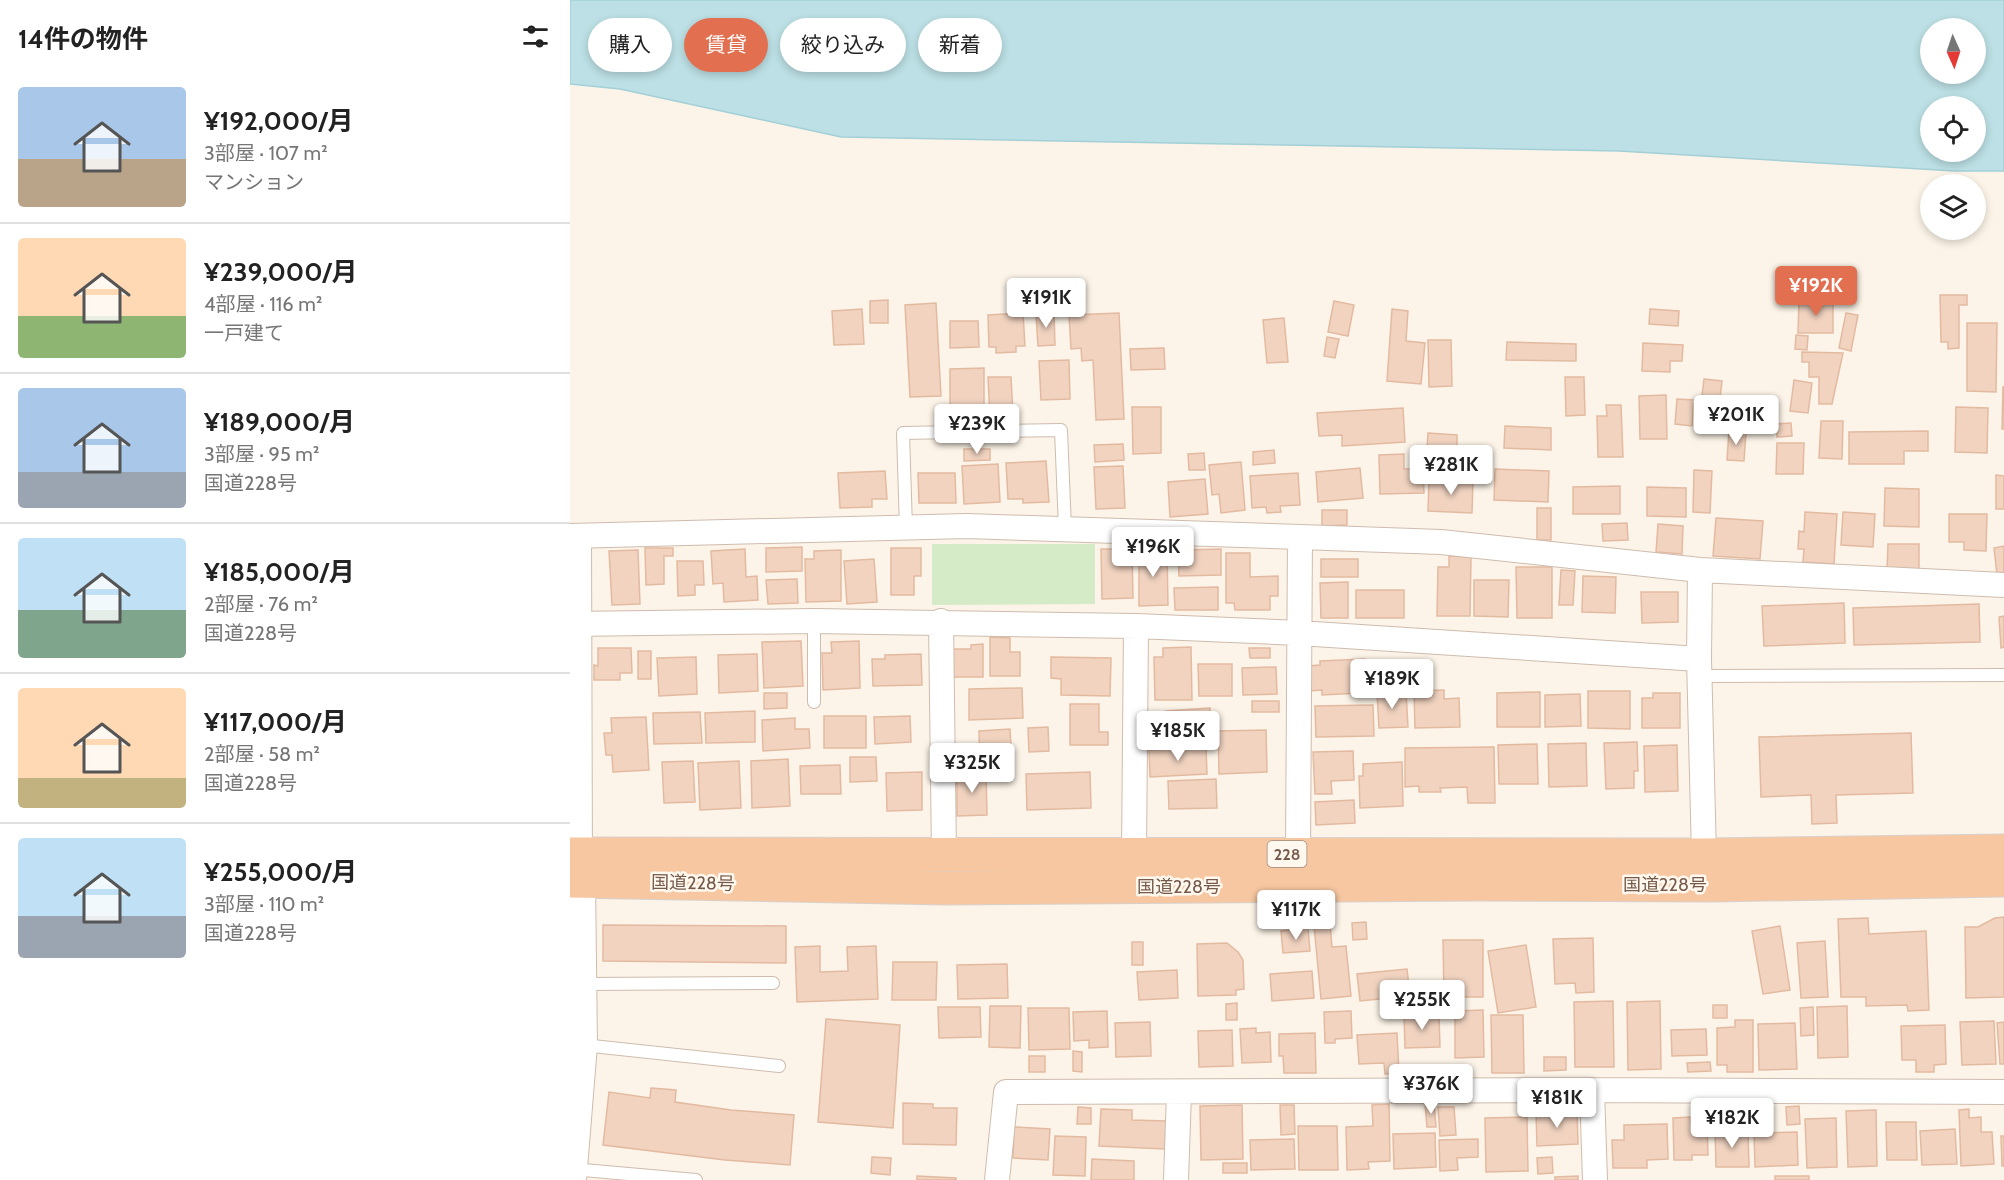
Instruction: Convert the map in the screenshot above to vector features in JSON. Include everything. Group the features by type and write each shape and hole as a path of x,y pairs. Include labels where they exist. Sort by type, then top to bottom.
{"highway":[{"name":"国道228号","path":"575,868 944,856 1704,855 2004,851"},
{"name":"国道228号","path":"575,868 945,888 1479,884 1714,885 2004,880"}],"street":[{"path":"571,1175 582,1045 575,868 575,536 967,526 1300,537 1441,542 1700,570 2004,585"},
{"path":"1298,854 1300,537"},
{"path":"1700,570 1699,668 1704,855"},
{"path":"575,624 941,621 1136,626 1299,633 1699,668"},
{"path":"941,621 944,856"},
{"path":"1134,855 1136,626"},
{"path":"1592,1090 1595,1180"},
{"path":"997,1180 1006,1092 1592,1090 2004,1092"},
{"path":"1176,1180 1179,1093"}],"lane":[{"path":"906,528 903,433 1061,430 1065,529"},
{"path":"814,621 814,702"},
{"path":"1699,668 2004,675"},
{"path":"581,984 773,983"},
{"path":"582,1045 778,1066"},
{"path":"571,1175 696,1180"}],"green space":[{"path":"932,544 1095,544 1095,604 932,605"}],"water":[{"path":"570,0 2004,0 2004,171 1955,171 1619,151 841,137 620,89 570,84"}],"building":[{"path":"1808,270 1835,272 1833,296 1807,294"},
{"path":"1940,295 1967,295 1967,305 1959,305 1959,348 1948,349 1948,342 1941,342"},
{"path":"888,300 888,323 870,323 870,301"},
{"path":"1334,301 1354,305 1348,336 1328,332"},
{"path":"1799,301 1833,301 1833,333 1798,333"},
{"path":"936,303 941,396 910,397 905,305"},
{"path":"862,309 864,344 834,345 832,311"},
{"path":"1392,309 1408,311 1406,341 1425,343 1421,384 1387,381"},
{"path":"1650,309 1679,311 1678,326 1649,324"},
{"path":"1023,313 1025,346 1016,346 1016,352 996,353 996,347 989,347 988,315"},
{"path":"1054,313 1055,345 1038,346 1036,314"},
{"path":"1119,313 1124,419 1096,420 1093,360 1082,361 1081,348 1071,349 1069,315"},
{"path":"1846,313 1858,315 1851,351 1839,348"},
{"path":"1284,318 1288,362 1267,363 1263,320"},
{"path":"950,321 978,321 979,347 950,348"},
{"path":"1967,323 1997,323 1996,392 1967,391"},
{"path":"1796,335 1808,336 1807,350 1795,349"},
{"path":"1327,337 1339,339 1335,358 1324,356"},
{"path":"1428,340 1451,340 1452,386 1429,387"},
{"path":"1507,342 1576,344 1576,361 1506,360"},
{"path":"1643,343 1683,345 1682,361 1670,361 1670,372 1642,371"},
{"path":"1164,348 1165,369 1131,370 1130,349"},
{"path":"1802,352 1843,353 1832,404 1819,404 1819,377 1809,377 1809,362 1802,362"},
{"path":"1069,360 1070,399 1041,400 1039,361"},
{"path":"984,368 984,406 950,406 950,369"},
{"path":"988,377 1011,377 1013,415 990,416"},
{"path":"1565,377 1584,377 1585,415 1566,416"},
{"path":"1704,379 1722,381 1718,415 1700,413"},
{"path":"1794,380 1812,383 1808,413 1790,411"},
{"path":"2003,387 2004,429 2002,429"},
{"path":"1666,395 1667,439 1640,439 1639,396"},
{"path":"1677,399 1694,400 1692,426 1675,424"},
{"path":"1606,405 1621,405 1623,457 1598,457 1597,416 1607,416"},
{"path":"1132,407 1161,407 1161,453 1133,454"},
{"path":"1956,407 1988,408 1987,453 1955,452"},
{"path":"1403,408 1405,442 1342,446 1342,435 1319,436 1317,413"},
{"path":"1821,421 1843,421 1842,459 1819,458"},
{"path":"1791,423 1792,436 1777,437 1776,424"},
{"path":"1505,426 1551,428 1551,450 1504,448"},
{"path":"1729,431 1746,432 1744,461 1727,460"},
{"path":"1928,431 1928,451 1904,451 1904,464 1849,464 1849,432"},
{"path":"1428,433 1457,435 1457,450 1447,449 1446,466 1426,464"},
{"path":"1777,443 1804,443 1803,474 1776,474"},
{"path":"1123,444 1124,460 1095,462 1094,445"},
{"path":"964,449 990,449 990,460 964,461"},
{"path":"1274,450 1275,463 1253,465 1253,452"},
{"path":"1204,453 1205,470 1189,470 1188,454"},
{"path":"1404,454 1404,469 1423,469 1424,493 1380,494 1379,455"},
{"path":"1046,461 1049,502 1023,503 1023,499 1008,499 1006,463"},
{"path":"1241,462 1245,510 1221,513 1219,494 1212,495 1209,465"},
{"path":"998,464 1000,502 964,504 962,466"},
{"path":"1123,466 1125,508 1096,509 1094,467"},
{"path":"1360,468 1363,498 1318,502 1316,472"},
{"path":"1495,469 1549,471 1548,502 1494,500"},
{"path":"1694,470 1712,471 1710,513 1693,512"},
{"path":"885,471 887,499 872,499 872,507 840,508 838,473"},
{"path":"918,473 955,473 956,503 919,503"},
{"path":"1298,473 1300,505 1280,506 1281,512 1267,513 1266,507 1252,508 1250,476"},
{"path":"1996,475 2004,476 2004,509 1996,509"},
{"path":"1205,479 1208,514 1170,517 1168,482"},
{"path":"1429,480 1473,481 1472,513 1428,511"},
{"path":"1620,486 1620,514 1573,514 1573,487"},
{"path":"1647,487 1686,488 1686,517 1647,516"},
{"path":"1885,488 1919,489 1919,527 1884,526"},
{"path":"1537,508 1551,508 1551,540 1537,540"},
{"path":"1322,510 1347,510 1347,525 1322,526"},
{"path":"1805,512 1837,514 1834,564 1803,562 1804,549 1798,549 1799,531 1804,532"},
{"path":"1843,512 1875,514 1873,547 1841,545"},
{"path":"1949,514 1987,514 1986,551 1964,550 1964,542 1949,542"},
{"path":"1716,518 1763,521 1760,559 1713,556"},
{"path":"1627,523 1628,540 1603,541 1602,524"},
{"path":"1658,524 1683,526 1682,554 1656,552"},
{"path":"1888,544 1919,544 1919,572 1887,572"},
{"path":"2004,546 2004,574 1997,575 1994,548"},
{"path":"802,547 802,571 766,572 766,548"},
{"path":"645,548 673,548 673,556 664,556 664,584 646,585"},
{"path":"891,548 921,548 921,576 914,576 914,595 891,595"},
{"path":"745,549 746,577 757,576 758,600 724,602 723,583 713,584 711,551"},
{"path":"1101,549 1132,549 1133,598 1102,599"},
{"path":"1221,549 1221,575 1179,576 1178,550"},
{"path":"638,550 640,604 612,605 609,551"},
{"path":"841,550 841,601 806,602 805,559 814,559 814,551"},
{"path":"1139,551 1167,551 1168,605 1139,606"},
{"path":"1226,553 1250,553 1250,577 1278,576 1278,596 1270,596 1270,610 1235,610 1234,603 1226,603"},
{"path":"1449,556 1471,557 1470,616 1437,616 1438,567 1449,567"},
{"path":"874,559 877,602 847,604 844,561"},
{"path":"1321,559 1358,559 1358,577 1321,577"},
{"path":"677,561 703,561 704,585 695,585 695,595 678,596"},
{"path":"1516,567 1552,567 1552,618 1517,618"},
{"path":"1561,570 1575,571 1573,605 1559,605"},
{"path":"1583,576 1616,577 1615,613 1582,612"},
{"path":"797,579 798,603 768,604 766,580"},
{"path":"1474,580 1509,580 1508,617 1474,616"},
{"path":"1348,582 1348,618 1321,618 1320,583"},
{"path":"1218,587 1218,610 1175,610 1174,588"},
{"path":"1356,590 1404,590 1404,618 1356,618"},
{"path":"1641,592 1678,592 1678,622 1642,623"},
{"path":"1844,603 1845,643 1764,646 1762,606"},
{"path":"1979,604 1980,642 1854,645 1853,608"},
{"path":"2004,616 2004,647 2001,648 1999,617"},
{"path":"990,637 1010,638 1010,652 1020,652 1020,676 990,676"},
{"path":"801,641 803,686 764,688 762,642"},
{"path":"859,641 860,688 823,690 822,653 832,653 831,642"},
{"path":"983,644 983,677 953,677 953,649 971,649 971,645"},
{"path":"1191,647 1192,700 1155,700 1154,657 1163,657 1163,648"},
{"path":"598,648 631,648 632,673 620,673 620,680 594,680 594,665 598,666"},
{"path":"1249,648 1270,648 1270,658 1250,658"},
{"path":"638,651 651,651 651,679 638,679"},
{"path":"757,654 758,691 719,693 718,655"},
{"path":"921,654 922,685 873,686 872,659 885,659 885,655"},
{"path":"696,657 697,694 659,696 657,658"},
{"path":"1051,657 1111,658 1110,696 1061,695 1061,679 1051,678"},
{"path":"1365,659 1366,682 1360,682 1360,693 1322,695 1322,690 1309,691 1308,666 1320,665 1320,661"},
{"path":"1431,661 1432,681 1422,681 1421,662"},
{"path":"1198,664 1232,664 1232,696 1199,696"},
{"path":"1276,667 1277,694 1243,695 1242,668"},
{"path":"1022,688 1023,718 969,720 969,689"},
{"path":"1444,690 1444,699 1459,698 1460,727 1415,728 1414,691"},
{"path":"1406,691 1408,727 1379,728 1377,692"},
{"path":"1588,691 1630,691 1630,729 1588,728"},
{"path":"1540,692 1540,727 1497,727 1497,693"},
{"path":"764,693 787,693 787,708 764,709"},
{"path":"1653,693 1680,693 1680,728 1642,728 1642,698 1653,698"},
{"path":"1580,694 1581,726 1545,727 1545,695"},
{"path":"1252,701 1279,701 1279,712 1252,712"},
{"path":"1070,704 1099,704 1099,732 1108,732 1108,745 1070,745"},
{"path":"1373,705 1374,736 1316,737 1315,706"},
{"path":"1210,708 1211,733 1167,736 1166,711"},
{"path":"755,711 755,742 706,743 705,713"},
{"path":"700,712 702,743 654,744 653,713"},
{"path":"824,716 866,716 866,748 824,748"},
{"path":"910,716 911,742 875,744 874,717"},
{"path":"646,717 649,770 613,772 612,755 606,755 604,733 612,733 611,718"},
{"path":"795,718 795,729 809,729 810,748 763,751 762,720"},
{"path":"1048,727 1049,751 1029,752 1028,728"},
{"path":"1010,729 1012,766 980,768 979,731"},
{"path":"1266,730 1267,772 1219,774 1218,731"},
{"path":"1911,733 1913,793 1836,795 1837,823 1812,824 1811,795 1761,797 1759,737"},
{"path":"1637,742 1638,771 1634,771 1634,788 1606,789 1604,743"},
{"path":"1586,743 1587,786 1549,787 1548,744"},
{"path":"1537,744 1538,784 1499,784 1498,745"},
{"path":"1677,745 1678,791 1645,792 1644,746"},
{"path":"1206,747 1207,774 1150,777 1149,750"},
{"path":"1494,747 1495,803 1468,803 1467,787 1440,788 1441,792 1419,792 1419,786 1405,787 1405,748"},
{"path":"1353,751 1354,780 1331,781 1332,794 1315,794 1313,752"},
{"path":"850,757 876,757 877,781 850,782"},
{"path":"788,759 790,806 752,808 751,761"},
{"path":"693,761 695,802 664,803 662,762"},
{"path":"739,761 741,808 700,810 698,763"},
{"path":"1402,762 1403,806 1360,808 1359,776 1363,776 1363,764"},
{"path":"840,765 841,794 801,794 800,766"},
{"path":"922,772 922,810 887,811 886,773"},
{"path":"957,772 986,772 987,815 957,816"},
{"path":"1090,772 1091,808 1027,810 1026,774"},
{"path":"1216,779 1217,808 1169,809 1168,781"},
{"path":"1354,800 1355,823 1316,825 1315,802"},
{"path":"2004,917 2004,997 1966,998 1965,927 1978,927 1995,918"},
{"path":"1868,918 1869,934 1926,931 1929,1010 1908,1011 1907,1005 1866,1006 1866,997 1841,997 1838,919"},
{"path":"1366,922 1367,939 1353,940 1352,923"},
{"path":"1330,924 1332,947 1346,946 1351,996 1321,999 1314,926"},
{"path":"603,925 786,926 786,963 603,961"},
{"path":"1780,926 1790,990 1763,994 1752,931"},
{"path":"1308,928 1310,951 1283,953 1281,931"},
{"path":"1593,938 1594,992 1576,993 1575,983 1555,984 1553,939"},
{"path":"1443,940 1483,940 1483,997 1444,997"},
{"path":"1825,941 1828,997 1801,998 1797,943"},
{"path":"1132,942 1143,942 1143,965 1132,965"},
{"path":"1227,943 1238,952 1243,960 1244,989 1236,990 1236,995 1198,996 1197,944"},
{"path":"1526,945 1536,1007 1498,1013 1488,951"},
{"path":"820,946 820,972 848,971 847,947 876,946 878,999 797,1002 795,947"},
{"path":"893,962 937,962 936,1000 892,1000"},
{"path":"1007,964 1008,998 958,999 957,965"},
{"path":"1407,969 1410,996 1360,1001 1357,974"},
{"path":"1177,970 1178,998 1139,1000 1137,972"},
{"path":"1312,971 1314,998 1272,1001 1270,974"},
{"path":"1613,1001 1614,1067 1575,1067 1574,1002"},
{"path":"1660,1001 1661,1069 1628,1070 1627,1002"},
{"path":"1237,1003 1237,1020 1226,1020 1226,1004"},
{"path":"1713,1005 1727,1005 1727,1018 1713,1018"},
{"path":"990,1006 1021,1006 1020,1048 989,1047"},
{"path":"1847,1006 1848,1057 1818,1058 1817,1007"},
{"path":"938,1007 980,1007 981,1037 939,1038"},
{"path":"1813,1007 1814,1035 1801,1036 1800,1008"},
{"path":"1028,1008 1069,1008 1070,1049 1029,1050"},
{"path":"1483,1010 1484,1057 1455,1058 1455,1011"},
{"path":"1107,1011 1108,1047 1089,1048 1089,1040 1074,1041 1073,1012"},
{"path":"1351,1011 1352,1038 1335,1039 1335,1043 1325,1043 1324,1012"},
{"path":"1439,1014 1440,1047 1405,1048 1404,1015"},
{"path":"1491,1015 1523,1015 1524,1073 1492,1073"},
{"path":"826,1019 900,1025 893,1128 818,1122"},
{"path":"1735,1020 1753,1020 1753,1072 1727,1072 1727,1065 1717,1065 1717,1028 1735,1027"},
{"path":"1994,1021 1996,1064 1962,1065 1960,1022"},
{"path":"1150,1022 1151,1056 1116,1057 1115,1023"},
{"path":"2004,1022 2004,1064 2000,1064 1997,1023"},
{"path":"1795,1023 1797,1069 1759,1070 1758,1024"},
{"path":"1945,1025 1946,1064 1934,1065 1934,1072 1916,1072 1916,1060 1902,1060 1901,1026"},
{"path":"1256,1028 1256,1033 1270,1032 1271,1062 1242,1063 1240,1029"},
{"path":"1706,1029 1707,1055 1672,1056 1671,1030"},
{"path":"1232,1030 1233,1066 1199,1067 1198,1031"},
{"path":"1315,1033 1316,1073 1284,1073 1283,1056 1279,1056 1279,1034"},
{"path":"1397,1033 1399,1073 1385,1074 1384,1063 1359,1064 1357,1035"},
{"path":"1073,1051 1082,1052 1082,1072 1073,1071"},
{"path":"1029,1056 1045,1056 1045,1072 1029,1072"},
{"path":"1544,1057 1566,1057 1566,1070 1544,1071"},
{"path":"1710,1062 1711,1071 1688,1072 1687,1063"},
{"path":"651,1088 676,1090 675,1102 731,1110 794,1115 790,1165 725,1160 603,1145 609,1092 650,1098"},
{"path":"1434,1102 1436,1127 1427,1127 1425,1103"},
{"path":"903,1103 933,1104 933,1108 957,1108 956,1145 903,1144"},
{"path":"1389,1104 1390,1161 1368,1162 1369,1169 1347,1170 1346,1127 1373,1126 1372,1105"},
{"path":"1242,1105 1243,1159 1201,1160 1200,1106"},
{"path":"1280,1105 1294,1105 1295,1134 1281,1135"},
{"path":"1742,1106 1755,1106 1756,1125 1743,1125"},
{"path":"1799,1106 1800,1124 1787,1125 1786,1107"},
{"path":"1078,1107 1091,1108 1091,1124 1077,1124"},
{"path":"1438,1107 1454,1107 1456,1135 1440,1136"},
{"path":"1101,1109 1132,1110 1132,1120 1166,1121 1165,1149 1099,1146"},
{"path":"1969,1109 1969,1118 1981,1117 1981,1132 1992,1132 1994,1164 1961,1166 1959,1110"},
{"path":"1876,1110 1877,1166 1848,1167 1846,1111"},
{"path":"1577,1112 1578,1144 1537,1146 1536,1113"},
{"path":"1527,1117 1528,1171 1486,1172 1485,1118"},
{"path":"1690,1117 1691,1124 1707,1123 1708,1155 1692,1155 1692,1160 1674,1160 1673,1118"},
{"path":"1836,1118 1837,1167 1807,1168 1805,1119"},
{"path":"1886,1122 1916,1122 1917,1160 1887,1160"},
{"path":"1667,1124 1668,1159 1647,1160 1647,1168 1613,1168 1612,1140 1624,1140 1624,1125"},
{"path":"1298,1126 1337,1126 1338,1170 1299,1170"},
{"path":"1014,1127 1050,1129 1048,1160 1013,1158"},
{"path":"1955,1129 1957,1164 1922,1165 1920,1131"},
{"path":"1715,1130 1748,1130 1749,1167 1716,1167"},
{"path":"1797,1132 1798,1165 1755,1167 1754,1133"},
{"path":"1435,1133 1436,1167 1394,1169 1393,1134"},
{"path":"1055,1136 1086,1137 1085,1176 1053,1175"},
{"path":"2001,1136 2004,1136 2004,1166 2002,1166"},
{"path":"1294,1139 1295,1169 1251,1170 1250,1140"},
{"path":"1478,1139 1478,1157 1457,1158 1458,1170 1440,1171 1439,1140"},
{"path":"872,1157 891,1158 890,1175 871,1173"},
{"path":"1552,1157 1553,1173 1538,1174 1537,1158"},
{"path":"1092,1159 1134,1161 1134,1180 1091,1180"},
{"path":"1223,1163 1247,1163 1247,1173 1223,1173"},
{"path":"917,1176 956,1178 956,1180 917,1180"},
{"path":"1578,1176 1578,1180 1555,1180 1555,1177"},
{"path":"1775,1176 1809,1176 1809,1180 1775,1180"}]}
